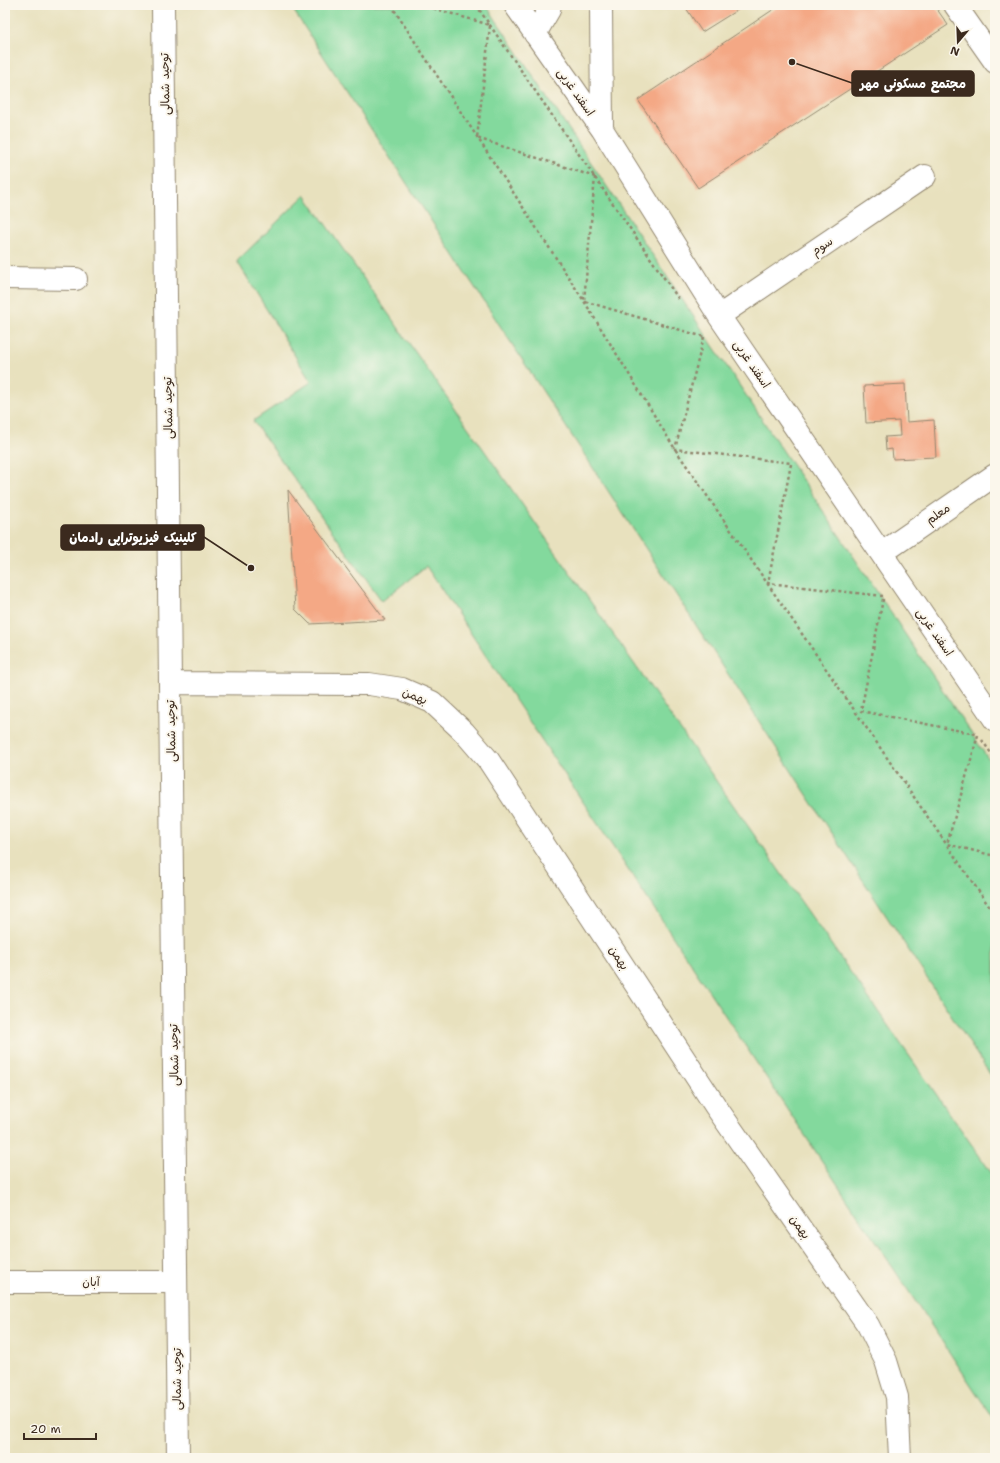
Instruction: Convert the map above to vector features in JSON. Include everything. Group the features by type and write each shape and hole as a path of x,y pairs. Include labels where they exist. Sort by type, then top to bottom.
{"street":[{"name":"توحید شمالی","path":"163,5 178,1458"},
{"name":"اسفند غربی","path":"515,5 602,129 719,316 995,720"},
{"path":"535,34 549,10 550,5"},
{"path":"602,5 602,129"},
{"path":"955,5 995,62"},
{"name":"سوم","path":"719,316 925,176"},
{"path":"5,278 76,279"},
{"name":"معلم","path":"882,554 995,475"},
{"name":"بهمن","path":"171,683 370,684 402,689 432,702 464,732 489,761 716,1107 868,1325 886,1361 897,1397 900,1458"},
{"name":"آبان","path":"5,1282 176,1282"}],"path":[{"path":"391,5 584,300 675,449 948,844 995,915"},
{"path":"422,5 490,25"},
{"path":"476,5 682,305"},
{"path":"477,138 490,25"},
{"path":"477,138 595,177"},
{"path":"584,300 595,177"},
{"path":"584,300 704,337"},
{"path":"675,449 704,337 700,330"},
{"path":"675,449 791,464 768,583"},
{"path":"768,583 883,597 862,711 978,735 995,759"},
{"path":"948,844 978,735"},
{"path":"948,844 995,856"}],"green space":[{"path":"290,5 486,5 995,769 995,1082"},
{"path":"305,195 995,1178 995,1421 426,566 382,601 253,421 311,382 237,261"}],"building":[{"path":"684,5 740,5 742,7 702,32"},
{"path":"780,5 934,5 948,25 698,188 638,100"},
{"path":"905,384 907,422 934,420 936,457 893,459 892,449 886,450 885,437 900,436 899,421 866,423 864,386"},
{"path":"288,490 385,620 310,624 295,609"}],"place":[{"name":"مجتمع مسکونی مهر","path":"792,62"},
{"name":"کلینیک فیزیوتراپی رادمان","path":"251,568"}]}
